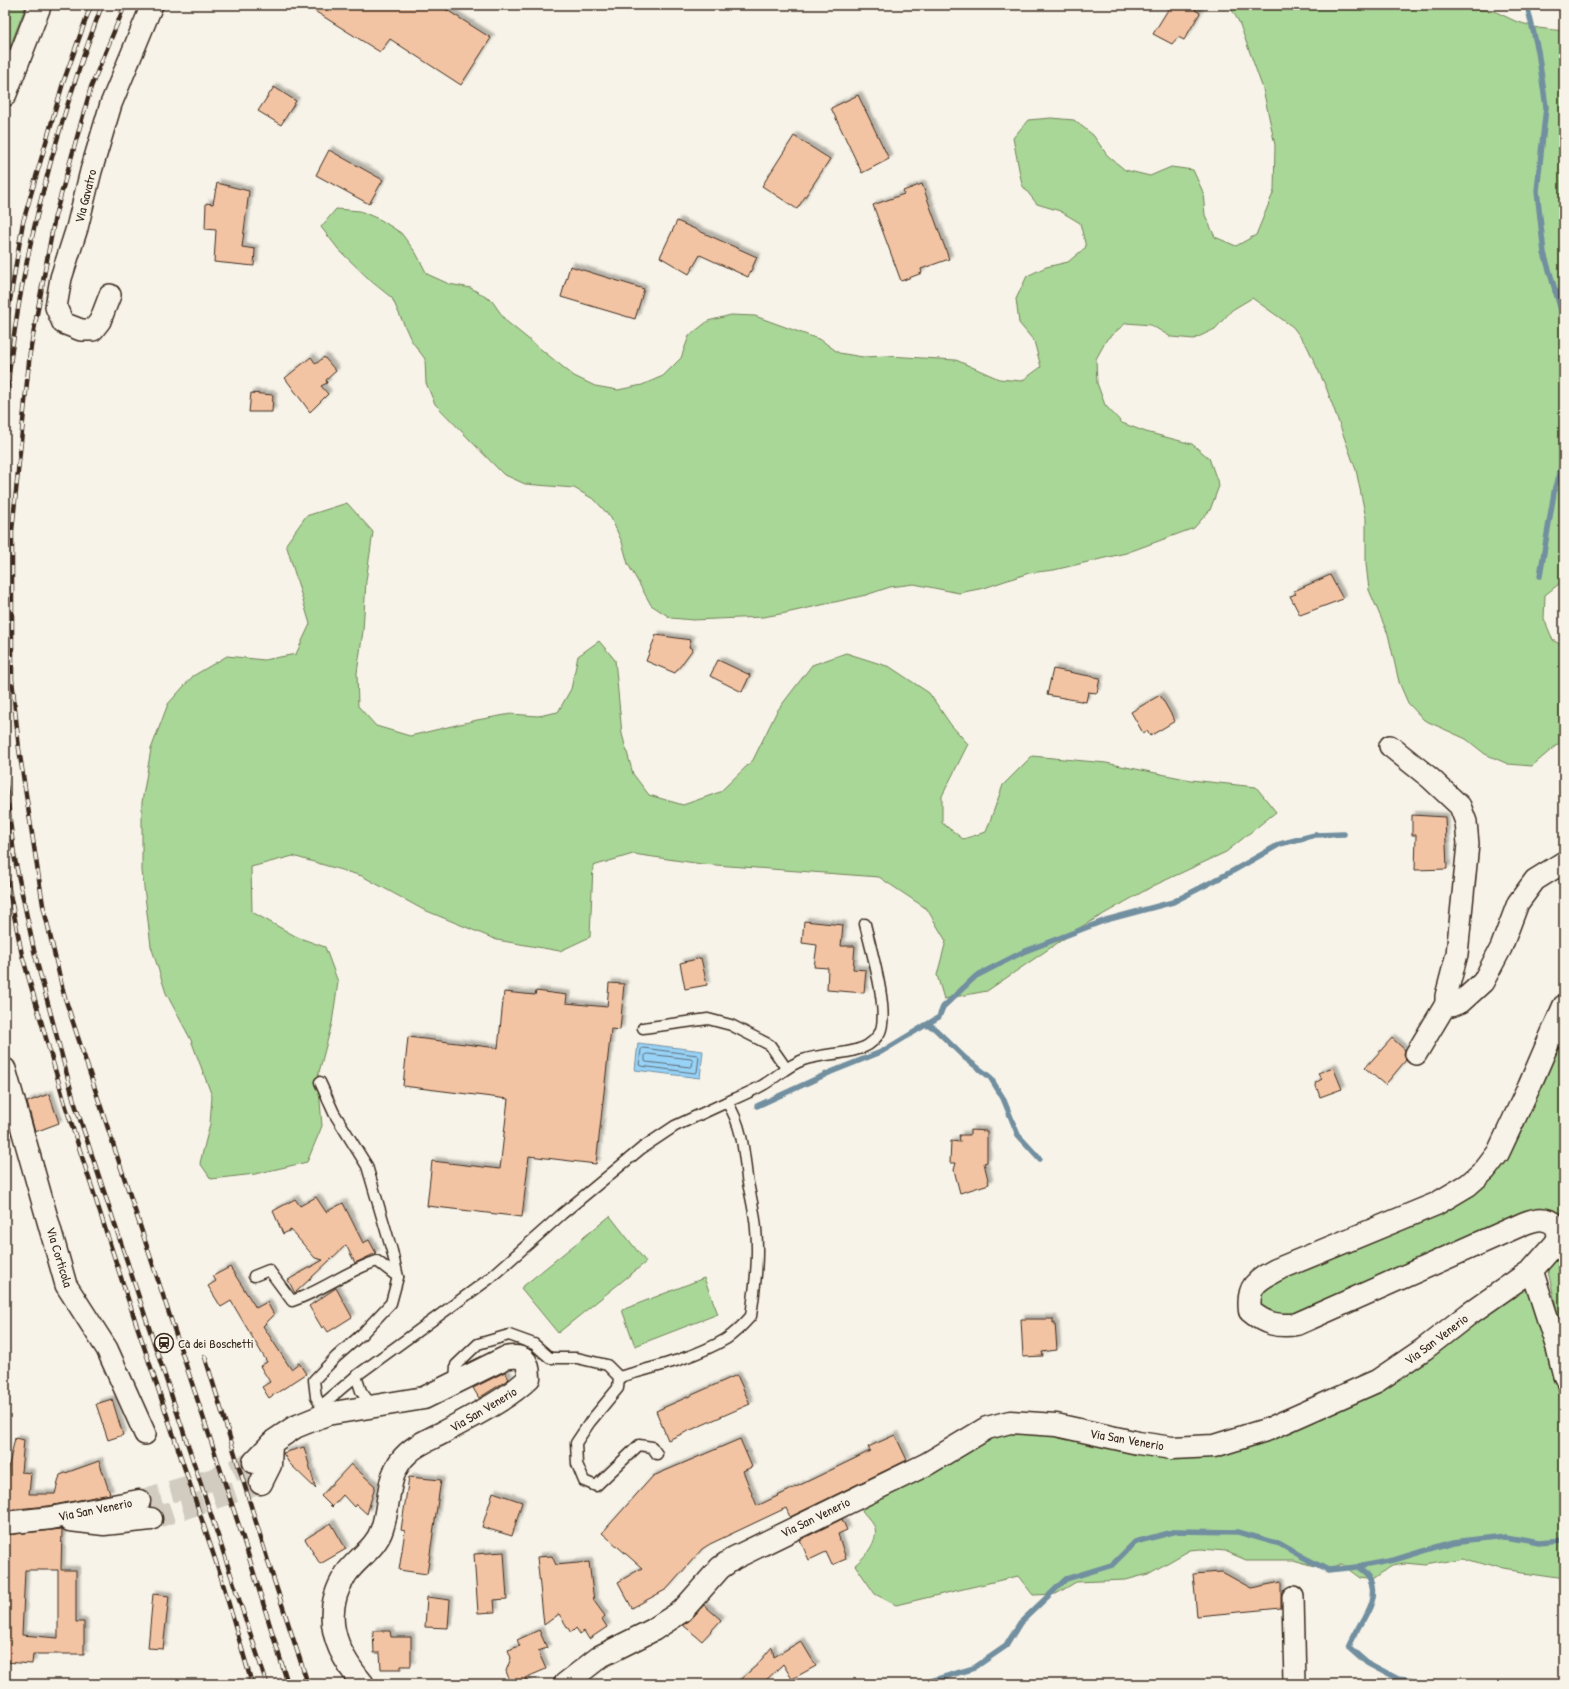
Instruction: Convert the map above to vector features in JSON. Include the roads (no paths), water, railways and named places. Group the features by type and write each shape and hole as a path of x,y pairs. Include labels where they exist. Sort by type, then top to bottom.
{"street":[{"path":"5,96 40,5"},
{"name":"Via Gavatro","path":"110,295 100,321 93,330 81,330 63,323 56,307 61,278 77,228 91,172 111,104 152,5"},
{"path":"1390,746 1430,778 1460,806 1466,822 1468,844 1462,886 1457,954 1446,996 1446,1004 1416,1054"},
{"path":"1446,1004 1451,1006 1461,1002 1483,982 1501,948 1518,903 1535,880 1564,862"},
{"name":"Via San Venerio","path":"565,1684 601,1656 654,1630 682,1611 720,1568 734,1558 927,1464 987,1428 1010,1422 1033,1422 1056,1425 1138,1443 1172,1448 1214,1446 1269,1429 1377,1381 1424,1349 1469,1314 1532,1270 1556,1243 1558,1235 1556,1226 1544,1219 1537,1219 1525,1223 1297,1324 1277,1325 1264,1322 1250,1311 1250,1293 1253,1286 1260,1279 1276,1270 1436,1204 1468,1185 1480,1175 1498,1153 1529,1087 1564,1006"},
{"name":"Via Corticola","path":"5,1069 66,1285 107,1349 145,1434"},
{"path":"1532,1270 1557,1348 1564,1376"},
{"name":"Via San Venerio","path":"254,1462 271,1444 295,1427 324,1410 372,1406 424,1398 505,1358 514,1356 523,1358 529,1366 529,1378 521,1386 476,1414 419,1445 408,1452 400,1461 392,1478 382,1531 371,1548 347,1574 337,1593 332,1611 333,1631 336,1642 342,1655 363,1684"},
{"path":"261,1483 270,1465 271,1444"},
{"name":"Via San Venerio","path":"5,1523 145,1510"},
{"path":"1293,1597 1295,1684"}],"lane":[{"path":"320,1082 334,1113 367,1166 392,1251 398,1277 392,1303 362,1335 336,1357 314,1380 316,1397 324,1410 356,1376 489,1279 562,1214 642,1148 675,1126 763,1085 786,1068 803,1060 834,1052 850,1051 868,1044 879,1033 882,1018 881,996 865,924"},
{"path":"643,1028 708,1019 731,1025 770,1045 786,1068"},
{"path":"619,1377 653,1368 696,1353 727,1338 751,1316 757,1273 756,1227 750,1196 742,1134 733,1111 727,1102"},
{"path":"254,1276 269,1270 292,1301 304,1297 360,1266 377,1261 398,1277"},
{"path":"455,1383 456,1365 478,1344 509,1335 534,1344 550,1358 577,1358 607,1365 619,1377"},
{"path":"356,1376 362,1391 372,1406"},
{"path":"619,1377 618,1388 590,1422 576,1443 577,1464 584,1481 596,1486 639,1445 652,1447 657,1454"}],"water":[{"path":"638,1043 703,1051 700,1078 635,1070"}],"waterway":[{"path":"1527,5 1538,51 1546,107 1537,191 1544,253 1564,320"},
{"path":"1555,291 1564,295"},
{"path":"1540,576 1555,487 1564,458"},
{"path":"757,1106 831,1072 881,1052 939,1017 943,1007 976,976 1023,952 1106,920 1173,902 1231,872 1280,844 1315,835 1344,834"},
{"path":"925,1025 933,1027 965,1058 990,1077 1003,1098 1018,1135 1040,1159"},
{"path":"921,1684 974,1668 1006,1646 1020,1623 1066,1579 1112,1565 1135,1542 1177,1531 1238,1532 1280,1544 1328,1570 1357,1567 1394,1560 1453,1542 1505,1536 1538,1542 1564,1540"},
{"path":"1357,1567 1369,1578 1372,1586 1372,1595 1366,1613 1349,1646 1367,1662 1399,1679 1437,1684"}],"tunnel":[{"path":"139,1501 214,1479 254,1462"},
{"path":"151,1519 261,1483"}],"railway":[{"path":"5,330 23,222 63,83 91,5"},
{"path":"5,417 17,313 39,208 52,156 68,104 102,5"},
{"path":"125,5 91,87 55,216 30,352 12,531 12,679 19,749 43,905 64,995 243,1538 288,1684"},
{"path":"5,777 14,855 35,955 74,1101 267,1684"},
{"path":"5,869 22,955 65,1104 124,1287 221,1577 252,1684"},
{"path":"206,1360 205,1357 272,1574 308,1684"}],"place":[{"name":"Cà dei Boschetti","path":"164,1343"}]}
